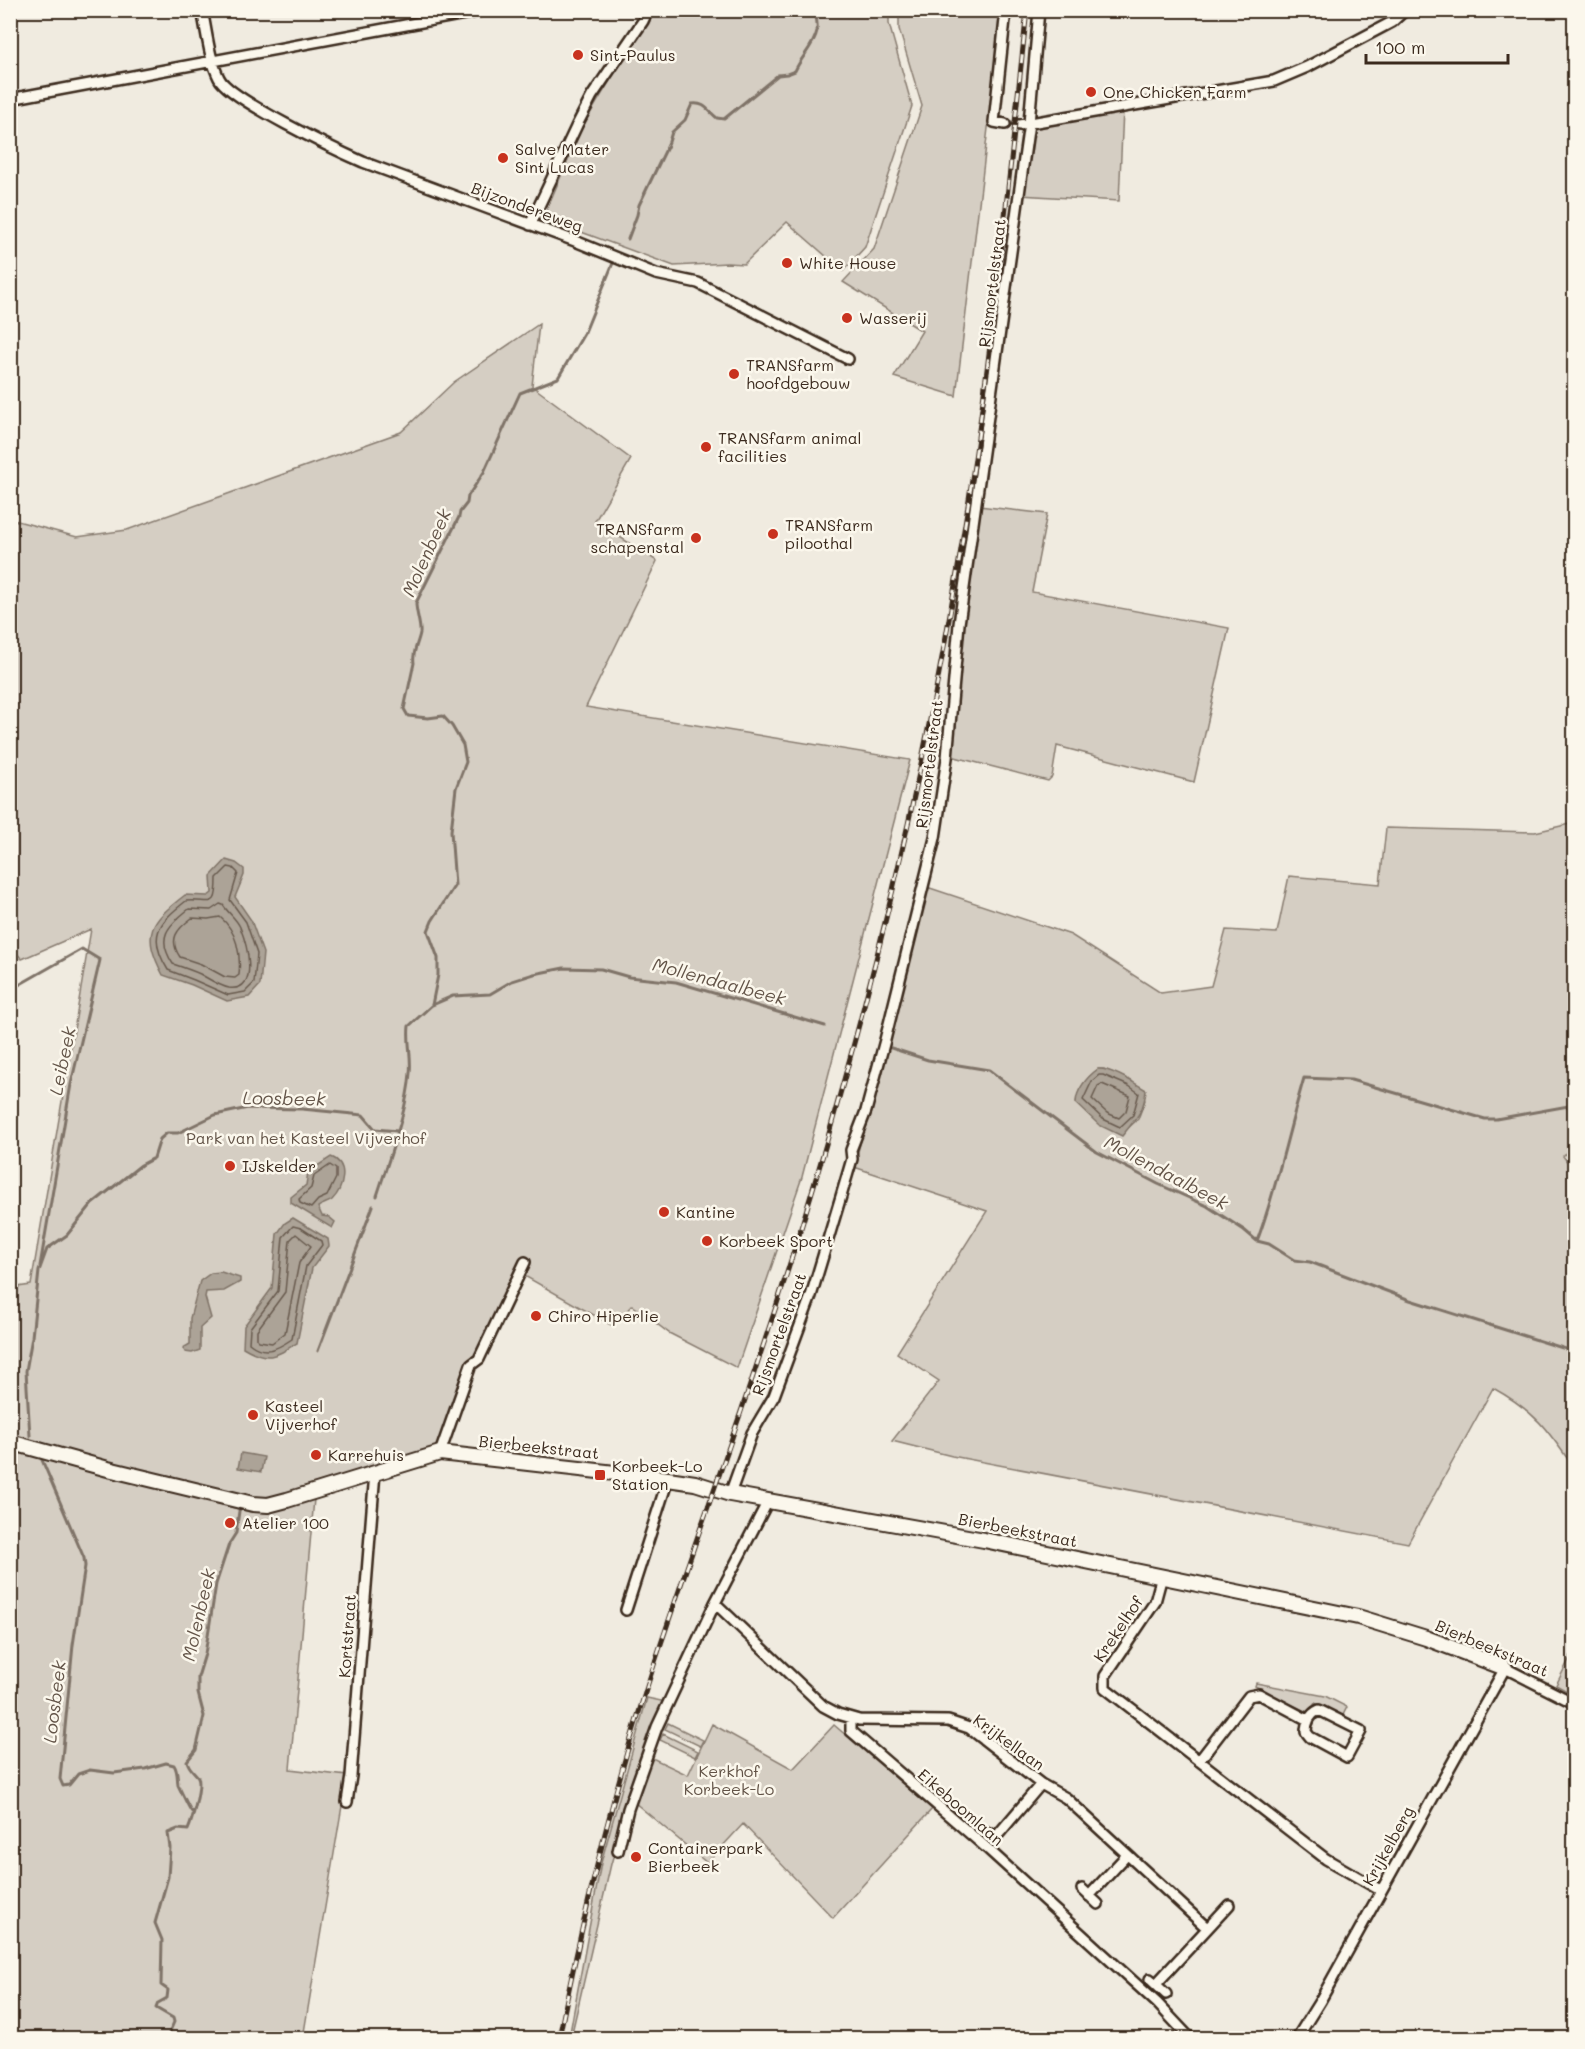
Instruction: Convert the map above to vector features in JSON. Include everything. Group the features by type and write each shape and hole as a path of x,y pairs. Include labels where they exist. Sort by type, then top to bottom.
{"street":[{"name":"Bijzondereweg","path":"202,10 213,62 220,81 239,97 330,147 656,274 698,283 848,359"},
{"path":"10,99 486,10"},
{"path":"530,225 592,96 643,21 648,10"},
{"path":"1005,123 994,122 1006,10"},
{"name":"Rijsmortelstraat","path":"730,1494 752,1433 774,1396 811,1296 852,1159 851,1150 866,1111 935,838 948,758 959,624 1029,123 1039,10"},
{"path":"1018,125 1274,81 1307,67 1392,22 1406,10"},
{"path":"440,1453 471,1365 479,1359 525,1262"},
{"name":"Bierbeekstraat","path":"10,1442 108,1469 253,1504 287,1500 440,1453 695,1483 730,1494 984,1540 1358,1617 1426,1638 1505,1668 1575,1703"},
{"name":"Kortstraat","path":"347,1802 352,1765 375,1472"},
{"path":"626,1610 669,1479"},
{"path":"618,1851 628,1809 657,1727 715,1603 768,1500"},
{"name":"Krekelhof","path":"1162,1576 1155,1602 1105,1676 1104,1685 1107,1690 1326,1859 1380,1890"},
{"path":"715,1603 823,1706 851,1719"},
{"name":"Krijkelberg","path":"1297,2038 1320,2001 1505,1668"},
{"path":"1199,1761 1249,1696 1253,1694 1259,1694 1308,1720"},
{"path":"1319,1710 1361,1731 1347,1757 1310,1737 1306,1732 1308,1720 1313,1713 1319,1710"},
{"name":"Krijkellaan","path":"851,1719 948,1721 969,1728 1041,1784 1066,1798 1207,1928"},
{"name":"Eikeboomlaan","path":"851,1719 851,1731 989,1850 1157,2003 1190,2038"},
{"name":"Krijkellaan","path":"987,1832 996,1837 1041,1784"},
{"path":"1098,1904 1086,1892 1126,1855"},
{"path":"1166,1994 1153,1982 1229,1905"}],"green space":[{"path":"652,11 889,11 889,24 912,106 865,247 843,271 787,222 744,264 674,266 543,218 582,127"},
{"path":"899,11 1002,11 956,396 894,377 922,331 843,282 874,249 922,106 899,29"},
{"path":"1123,109 1119,201 1020,195 1031,128"},
{"name":"Park van het Kasteel Vijverhof","path":"539,324 532,386 631,459 595,521 657,561 586,707 910,760 802,1177 737,1368 669,1333 632,1305 613,1326 516,1271 440,1446 274,1497 259,1499 246,1498 11,1436 11,1288 31,1285 91,929 22,959 11,947 10,519 77,537 127,530 401,432 454,382"},
{"path":"979,506 1047,514 1032,592 1229,628 1194,782 1057,746 1052,777 1048,781 955,757 949,750"},
{"path":"1574,823 1574,1144 1563,1156 1574,1171 1574,1468 1540,1422 1520,1405 1493,1388 1408,1543 952,1456 892,1441 939,1381 897,1353 987,1211 854,1167 927,887 1071,935 1161,993 1211,986 1226,930 1277,933 1289,876 1380,884 1386,828 1535,832","holes":["1098,1069 1104,1069 1132,1081 1145,1100 1138,1119 1129,1127 1076,1103 1078,1093 1086,1080"]},
{"path":"10,1449 250,1512 274,1511 314,1499 290,1769 347,1776 303,2038 11,2038"},
{"path":"1574,1650 1574,1695 1556,1685"},
{"path":"1256,1683 1325,1696 1347,1707 1342,1717 1315,1703 1309,1713 1255,1686"},
{"path":"647,1698 666,1702 627,1809 611,1864 569,2038 601,1863"},
{"path":"668,1723 703,1740 700,1746 665,1729"},
{"name":"Kerkhof Korbeek-Lo","path":"712,1724 793,1769 834,1725 932,1809 833,1918 743,1824 707,1863 634,1802 648,1756 688,1775"},
{"path":"663,1734 698,1751 695,1757 660,1740"}],"water":[{"path":"226,860 244,869 244,875 235,897 251,920 263,953 260,985 249,997 227,1001 163,975 152,949 151,938 157,921 185,895 208,896 212,893 211,876"},
{"path":"1098,1069 1116,1073 1146,1090 1141,1110 1122,1136 1099,1125 1076,1103 1083,1084"},
{"path":"331,1157 341,1165 342,1183 332,1200 318,1207 322,1216 329,1217 335,1222 332,1228 291,1203 291,1197 306,1185 308,1172"},
{"path":"293,1218 328,1239 329,1246 312,1268 297,1343 271,1356 259,1355 243,1347 244,1326 272,1288 277,1234 285,1223"},
{"path":"221,1272 240,1278 240,1282 224,1291 206,1292 205,1297 211,1318 200,1328 200,1350 192,1353 185,1352 183,1348 190,1344 190,1318 200,1281 211,1273"},
{"path":"241,1453 264,1457 261,1472 238,1468"}],"waterway":[{"name":"Molenbeek","path":"628,239 639,205 672,132 685,120 692,104 703,106 717,118 724,119 778,75 795,71 817,31 815,10"},
{"name":"Molenbeek","path":"377,1196 397,1135 408,1088 409,1026 432,1005 438,975 438,958 428,931 455,885 451,831 456,788 466,762 463,745 443,716 428,718 408,716 404,709 414,663 414,652 420,633 416,603 460,512 467,503 468,496 484,472 520,393 558,378 585,332 613,263"},
{"name":"Leibeek","path":"10,990 82,949 100,960 71,1084 40,1266"},
{"name":"Mollendaalbeek","path":"432,1005 453,996 490,994 512,981 534,974 564,968 601,969 629,977 676,982 825,1026"},
{"name":"Mollendaalbeek","path":"891,1048 928,1060 989,1070 1097,1152 1158,1184 1207,1206 1257,1241 1269,1244 1294,1260 1310,1262 1410,1300 1569,1350 1574,1354"},
{"path":"1257,1241 1304,1078 1351,1080 1485,1119 1574,1105"},
{"name":"Loosbeek","path":"30,1436 26,1371 39,1271 47,1249 67,1235 92,1204 141,1165 154,1158 160,1139 167,1133 178,1133 215,1115 248,1108 302,1109 363,1115 375,1129 398,1131"},
{"name":"Molenbeek","path":"318,1351 373,1206"},
{"name":"Loosbeek","path":"42,1460 84,1558 85,1566 73,1645 60,1779 63,1786 69,1785 78,1774 90,1770 114,1773 145,1769 166,1763 174,1765 178,1785 192,1812"},
{"name":"Molenbeek","path":"167,2038 174,2022 173,2018 156,2008 158,2003 167,1998 168,1990 161,1985 162,1940 155,1923 168,1877 170,1848 168,1833 178,1829 188,1830 196,1803 199,1781 187,1761 196,1750 204,1716 198,1693 198,1677 205,1654 216,1584 229,1544 236,1533 239,1511"}],"railway":[{"path":"559,2038 597,1864 632,1736 802,1225 861,1018 899,865 932,712 972,479 995,304 1027,10"}],"place":[{"name":"Sint-Paulus","path":"578,55"},
{"name":"One Chicken Farm","path":"1091,92"},
{"name":"Salve Mater Sint Lucas","path":"503,158"},
{"name":"White House","path":"787,263"},
{"name":"Wasserij","path":"847,318"},
{"name":"TRANSfarm hoofdgebouw","path":"734,374"},
{"name":"TRANSfarm animal facilities","path":"706,447"},
{"name":"TRANSfarm piloothal","path":"773,534"},
{"name":"TRANSfarm schapenstal","path":"696,538"},
{"name":"IJskelder","path":"230,1166"},
{"name":"Kantine","path":"664,1212"},
{"name":"Korbeek Sport","path":"707,1241"},
{"name":"Chiro Hiperlie","path":"536,1316"},
{"name":"Kasteel Vijverhof","path":"253,1415"},
{"name":"Karrehuis","path":"316,1455"},
{"name":"Korbeek-Lo Station","path":"600,1475"},
{"name":"Atelier 100","path":"230,1523"},
{"name":"Containerpark Bierbeek","path":"636,1857"}]}
